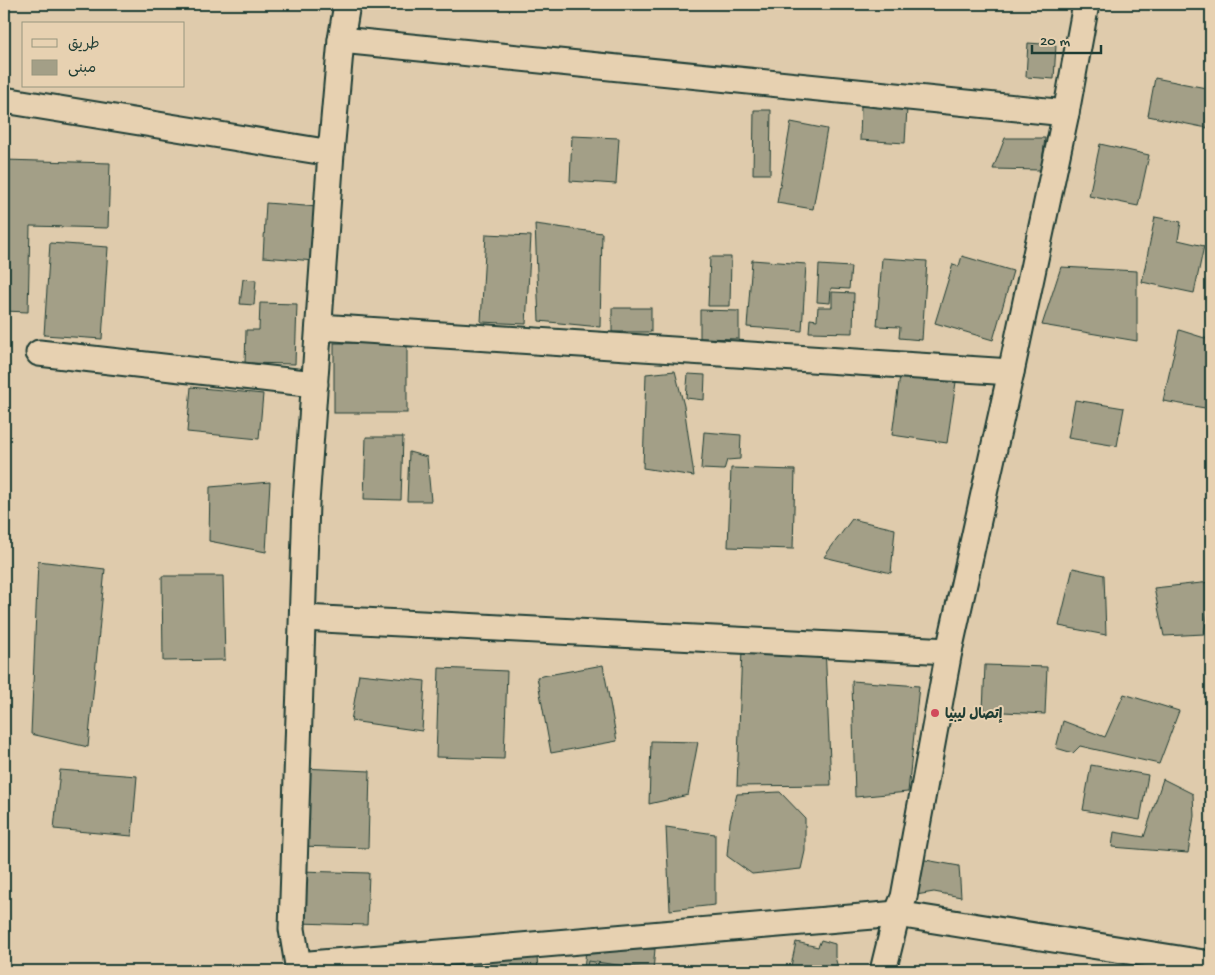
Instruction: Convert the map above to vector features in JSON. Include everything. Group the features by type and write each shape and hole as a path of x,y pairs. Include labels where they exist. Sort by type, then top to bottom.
{"street":[{"path":"346,4 331,153 306,503 292,929 298,968 898,914 1210,964"},
{"path":"884,971 904,897 950,651 1066,113 1086,4"},
{"path":"341,40 1066,113"},
{"path":"4,100 331,153"},
{"path":"319,327 1011,372"},
{"path":"39,353 314,384"},
{"path":"302,618 950,651"}],"building":[{"path":"1028,43 1056,45 1054,79 1026,77"},
{"path":"1155,78 1211,89 1211,108 1207,128 1148,116"},
{"path":"861,106 907,108 905,143 860,140"},
{"path":"754,110 771,110 770,174 753,174"},
{"path":"791,122 827,129 813,209 777,203"},
{"path":"572,136 619,138 616,184 570,181"},
{"path":"1005,138 1045,138 1041,170 993,169"},
{"path":"1100,144 1149,155 1138,206 1089,196"},
{"path":"4,160 110,163 108,228 30,226 28,312 4,311"},
{"path":"266,203 318,207 315,261 263,257"},
{"path":"1155,217 1181,222 1178,240 1204,246 1194,293 1142,282"},
{"path":"535,224 602,233 600,327 539,321"},
{"path":"486,234 531,236 526,324 481,322"},
{"path":"50,243 108,247 102,339 44,335"},
{"path":"962,256 1013,271 993,340 935,323 953,264 959,266"},
{"path":"710,257 731,257 730,306 708,306"},
{"path":"882,258 927,261 922,340 899,338 900,327 877,326"},
{"path":"752,260 806,264 802,331 747,327"},
{"path":"819,265 851,267 849,289 831,288 830,303 817,302"},
{"path":"1061,267 1137,271 1137,341 1042,325"},
{"path":"243,279 256,280 254,305 240,304"},
{"path":"832,292 854,293 853,333 809,332 810,319 817,320 818,307 832,307"},
{"path":"260,303 297,304 295,364 245,363 246,330 259,330"},
{"path":"612,308 651,308 651,332 612,332"},
{"path":"700,310 739,311 739,339 700,338"},
{"path":"1179,330 1211,340 1211,409 1163,401"},
{"path":"334,343 407,343 407,413 334,413"},
{"path":"675,371 684,406 694,476 643,468 646,374"},
{"path":"688,374 705,375 704,400 686,398"},
{"path":"900,375 956,382 947,443 892,435"},
{"path":"191,387 263,394 259,439 187,432"},
{"path":"1075,400 1124,408 1117,446 1068,438"},
{"path":"704,432 741,435 740,459 727,460 724,470 701,469"},
{"path":"366,437 403,437 401,500 364,499"},
{"path":"409,452 427,457 431,501 407,501"},
{"path":"731,468 795,470 793,549 728,547"},
{"path":"270,482 266,552 209,541 210,487"},
{"path":"852,519 895,529 891,573 824,557"},
{"path":"38,561 105,569 88,747 31,734"},
{"path":"1073,568 1104,575 1106,635 1059,626"},
{"path":"162,576 223,576 225,660 163,661"},
{"path":"1211,582 1211,595 1204,634 1164,636 1154,588"},
{"path":"825,645 831,785 737,786 742,648"},
{"path":"603,665 617,741 551,753 537,677"},
{"path":"985,665 1047,667 1045,714 983,711"},
{"path":"439,668 507,671 504,759 436,757"},
{"path":"359,674 425,681 422,731 351,721"},
{"path":"852,681 919,686 908,792 855,797"},
{"path":"1124,694 1179,711 1159,764 1080,746 1073,753 1056,748 1063,721 1105,737"},
{"path":"651,741 698,742 688,795 649,804"},
{"path":"1091,765 1148,775 1140,820 1083,810"},
{"path":"301,768 370,771 368,848 298,846"},
{"path":"60,770 137,776 132,836 54,829"},
{"path":"1163,779 1193,794 1194,816 1188,853 1112,847 1114,832 1144,837"},
{"path":"780,792 805,818 805,851 801,869 752,874 727,856 730,822 737,794"},
{"path":"666,827 715,834 715,905 670,910"},
{"path":"920,859 959,866 961,897 934,892 904,897"},
{"path":"300,871 369,873 367,925 298,923"},
{"path":"821,940 835,944 835,957 839,971 790,971 796,942 818,947"},
{"path":"586,949 655,949 653,971 584,971"},
{"path":"450,954 501,962 499,971 447,971"},
{"path":"450,954 537,957 538,971 447,971"},
{"path":"588,961 640,968 639,971 586,971"}],"place":[{"name":"إتصال ليبيا","path":"935,713"}]}
